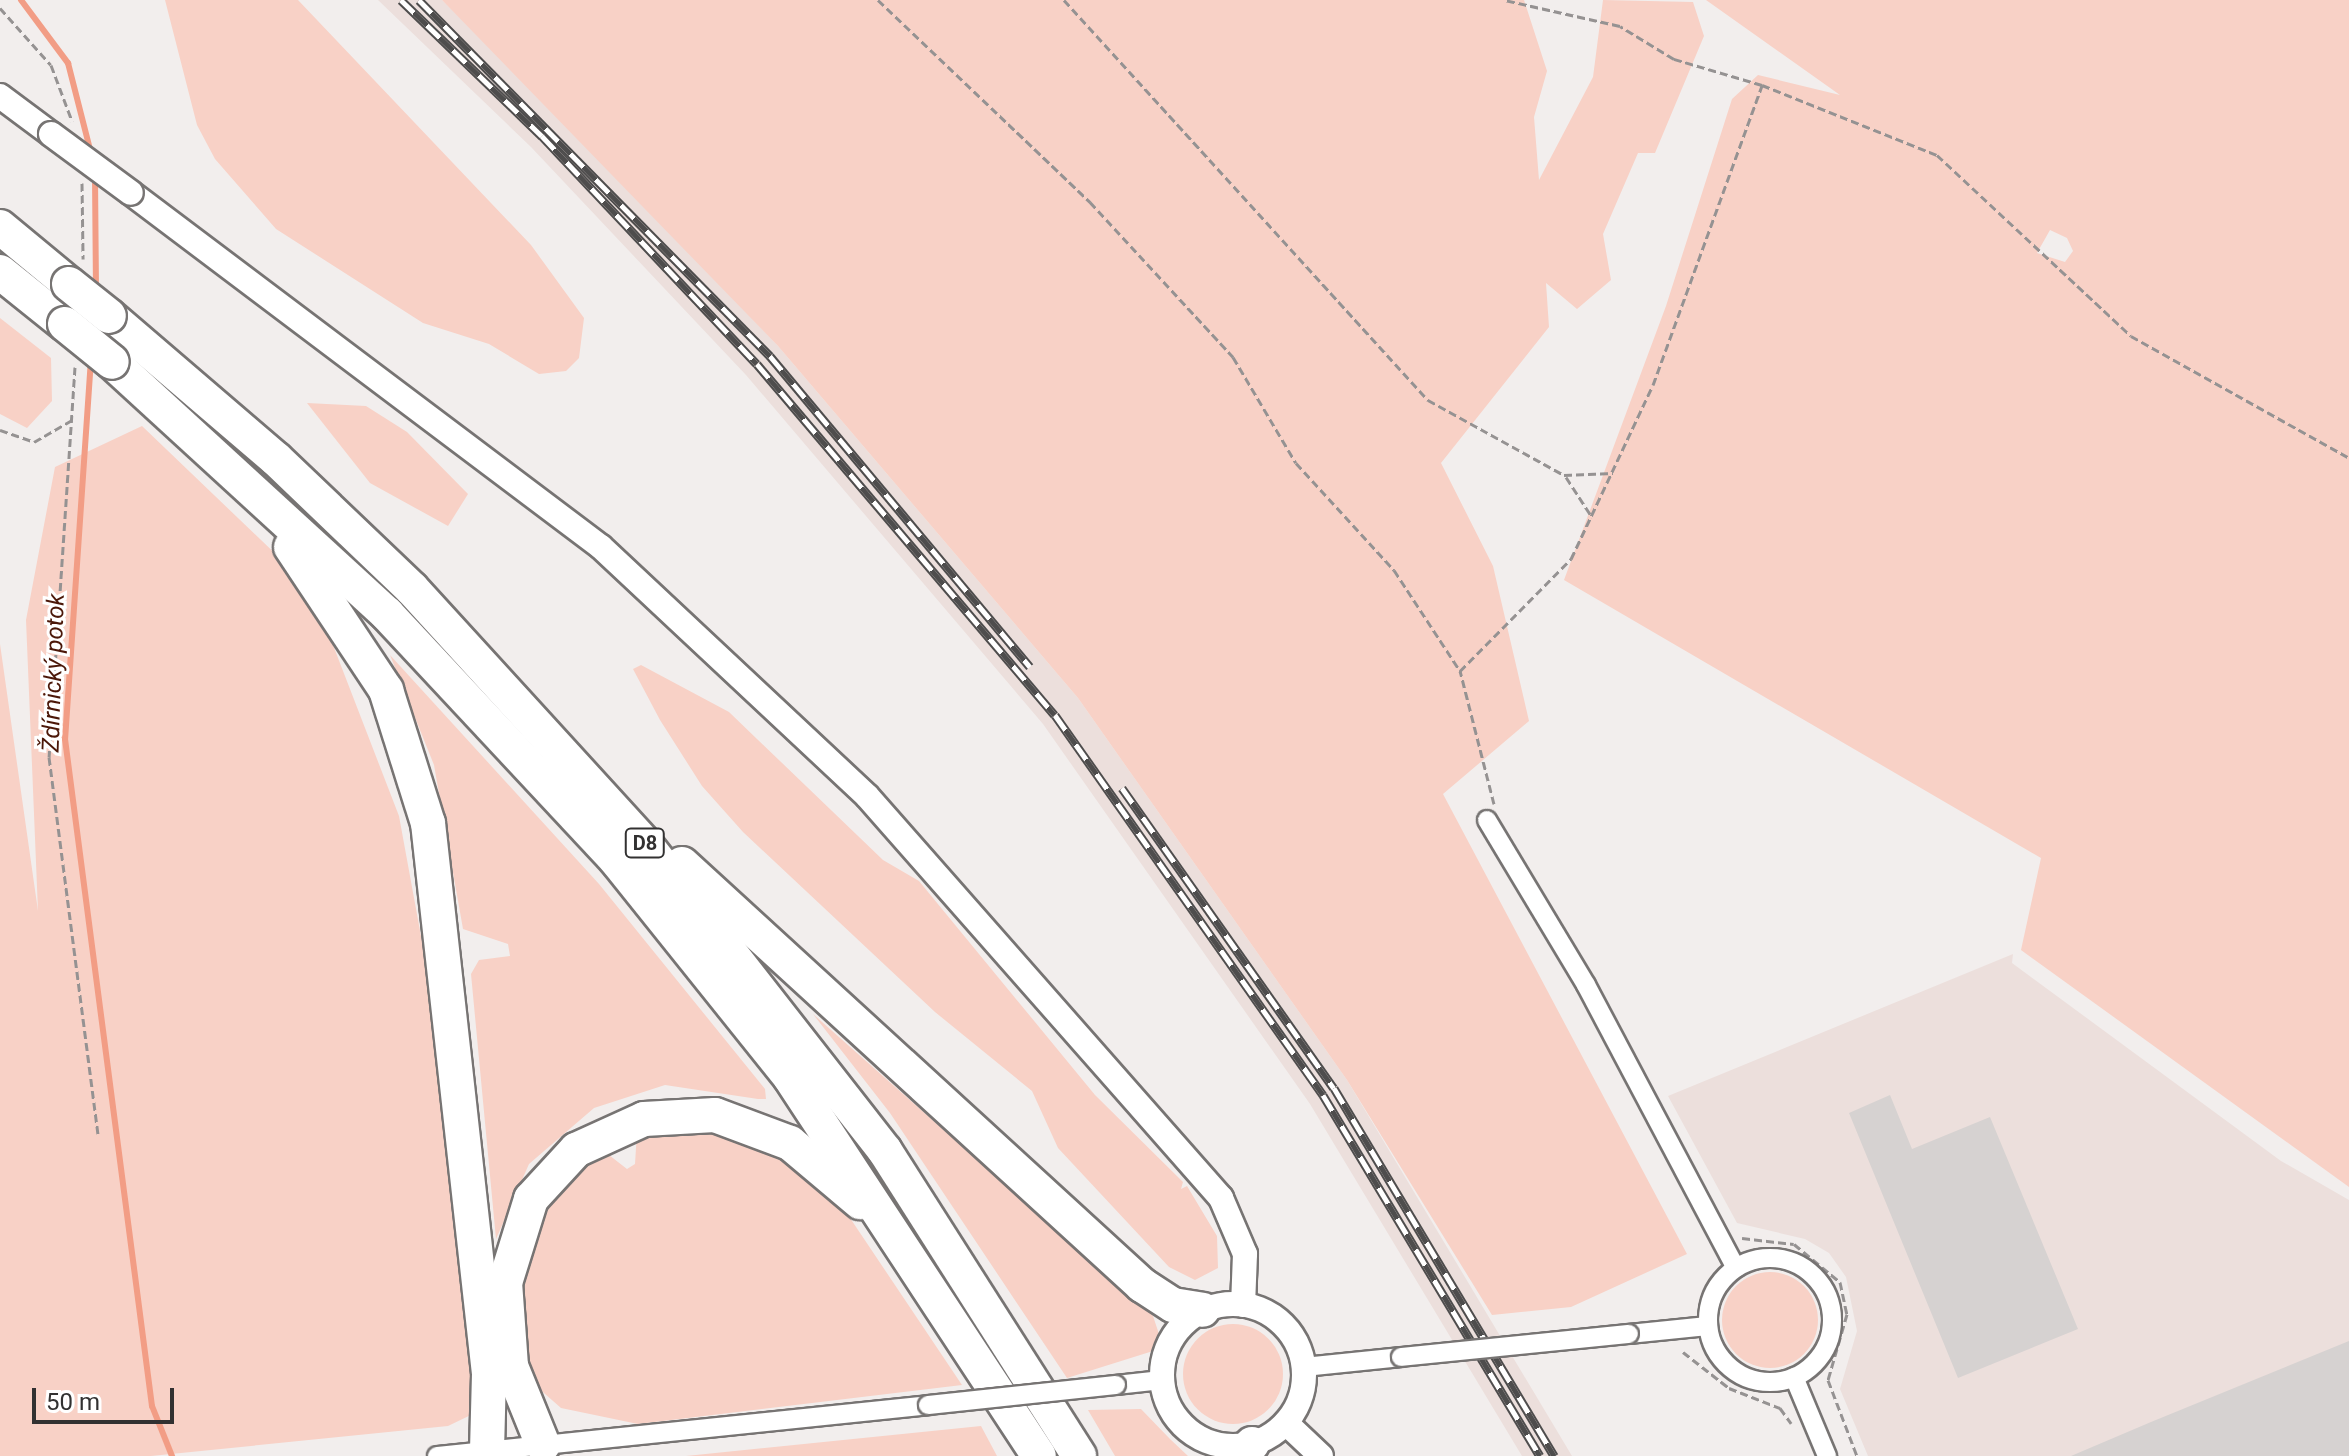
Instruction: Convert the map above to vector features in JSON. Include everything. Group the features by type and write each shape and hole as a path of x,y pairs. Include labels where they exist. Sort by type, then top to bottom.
{"highway":[{"name":"D8","path":"0,227 76,272 109,316 276,459 412,589 594,785 885,1151 1079,1456"},
{"name":"D8","path":"0,272 112,362 213,450 387,614 617,861 790,1077 911,1253 1039,1456"},
{"path":"213,450 357,636 417,776 446,947 489,1374 487,1451"},
{"path":"594,785 1142,1285 1173,1305 1203,1310"},
{"path":"543,1445 511,1366 508,1264 521,1217 542,1181 595,1138 668,1115 741,1121 816,1162 911,1253"}],"street":[{"path":"0,96 62,130 131,193 601,547 845,775 1221,1198 1245,1254 1243,1305"},
{"path":"1491,814 1736,1268"},
{"path":"1775,1258 1801,1267 1821,1285 1831,1310 1829,1337 1816,1361 1794,1377 1744,1376 1723,1361 1708,1326 1714,1293 1736,1268 1775,1258"},
{"path":"1243,1305 1284,1325 1304,1367 1299,1403 1286,1423 1246,1450 1198,1437 1169,1407 1162,1380 1172,1339 1203,1310 1243,1305"},
{"path":"1304,1367 1708,1326"},
{"path":"1794,1377 1827,1456"},
{"path":"437,1456 1162,1380"},
{"path":"1286,1423 1321,1456"}],"path":[{"path":"878,0 1090,202 1233,357 1296,463 1394,570 1460,671 1491,814"},
{"path":"1064,0 1428,400 1564,475 1592,517"},
{"path":"1505,0 1620,26 1674,59 1762,85 1937,155 2131,336 2349,458"},
{"path":"0,8 51,65 62,130"},
{"path":"1460,671 1547,587 1592,517 1613,473 1762,85"},
{"path":"76,272 81,166"},
{"path":"76,356 49,757 98,1134"},
{"path":"0,430 34,442 72,420"},
{"path":"1564,475 1613,473"},
{"path":"1729,1231 1794,1244 1840,1282 1847,1314 1828,1380 1857,1456"},
{"path":"1683,1352 1729,1388 1769,1401 1799,1424"}],"shaded area":[{"path":"165,0 298,0 531,245 584,318 579,358 566,371 539,374 489,344 423,323 276,229 215,159 197,125"},
{"path":"378,0 442,0 562,116 778,346 1078,698 1347,1080 1572,1456 1522,1456 1310,1104 1043,724 746,375 531,147"},
{"path":"442,0 1524,0 1547,71 1534,117 1539,180 1593,77 1603,0 1693,2 1704,36 1655,153 1638,153 1603,234 1611,280 1577,309 1546,283 1549,327 1441,463 1493,566 1529,721 1443,794 1687,1254 1571,1307 1492,1315 1347,1080 1078,698 778,346"},
{"path":"1706,0 2349,0 2349,1187 2021,950 2041,858 1564,580 1666,306 1732,99 1758,75 1840,95","holes":["2050,230 2067,238 2073,251 2065,262 2037,253"]},
{"path":"0,318 51,358 52,401 27,428 0,414"},
{"path":"307,403 366,406 407,432 468,494 448,526 370,483"},
{"path":"142,426 311,588 399,816 425,958 475,1413 448,1426 151,1456 0,1456 0,644 38,911 26,620 55,467"},
{"path":"390,655 599,884 765,1089 766,1099 758,1099 665,1085 594,1108 529,1164 496,1239 471,974 479,960 510,956 508,944 463,929 434,765"},
{"path":"641,665 729,712 883,860 919,881 1095,1095 1183,1182 1181,1189 1187,1186 1217,1236 1218,1268 1195,1280 1169,1267 1058,1148 1032,1091 935,1012 743,832 702,786 660,720 633,669"},
{"path":"2013,954 2012,963 2281,1161 2349,1200 2349,1456 1868,1456 1840,1389 1857,1331 1846,1277 1829,1253 1805,1239 1737,1223 1668,1096"},
{"path":"813,1014 1153,1316 1159,1334 1153,1351 1067,1378 890,1113"},
{"path":"699,1123 788,1158 846,1212 962,1385 638,1424 561,1408 536,1386 522,1362 517,1260 547,1192 600,1148 627,1169 635,1164 637,1132"},
{"path":"1770,1272 1788,1276 1804,1286 1814,1302 1818,1320 1814,1338 1804,1354 1788,1364 1770,1368 1752,1364 1736,1354 1726,1338 1722,1320 1726,1302 1736,1286 1752,1276"},
{"path":"1233,1324 1261,1332 1275,1346 1283,1374 1275,1402 1261,1416 1233,1424 1205,1416 1191,1402 1183,1374 1191,1346 1205,1332"},
{"path":"1141,1409 1188,1456 1115,1456 1088,1410"},
{"path":"981,1426 997,1456 686,1456"}],"building":[{"path":"1890,1095 1912,1149 1990,1117 2078,1329 1958,1378 1849,1113"},
{"path":"2349,1341 2349,1456 2071,1456 2151,1422"}],"waterway":[{"name":"Ždírnický potok","path":"21,0 68,63 91,153"},
{"name":"Ždírnický potok","path":"95,176 96,292"},
{"name":"Ždírnický potok","path":"91,359 65,739 152,1406 172,1456"}],"railway":[{"path":"401,0 542,136 757,364 1055,715 1323,1095 1540,1456"},
{"path":"419,0 770,356 1030,667"},
{"path":"1122,788 1334,1088 1554,1456"}]}
